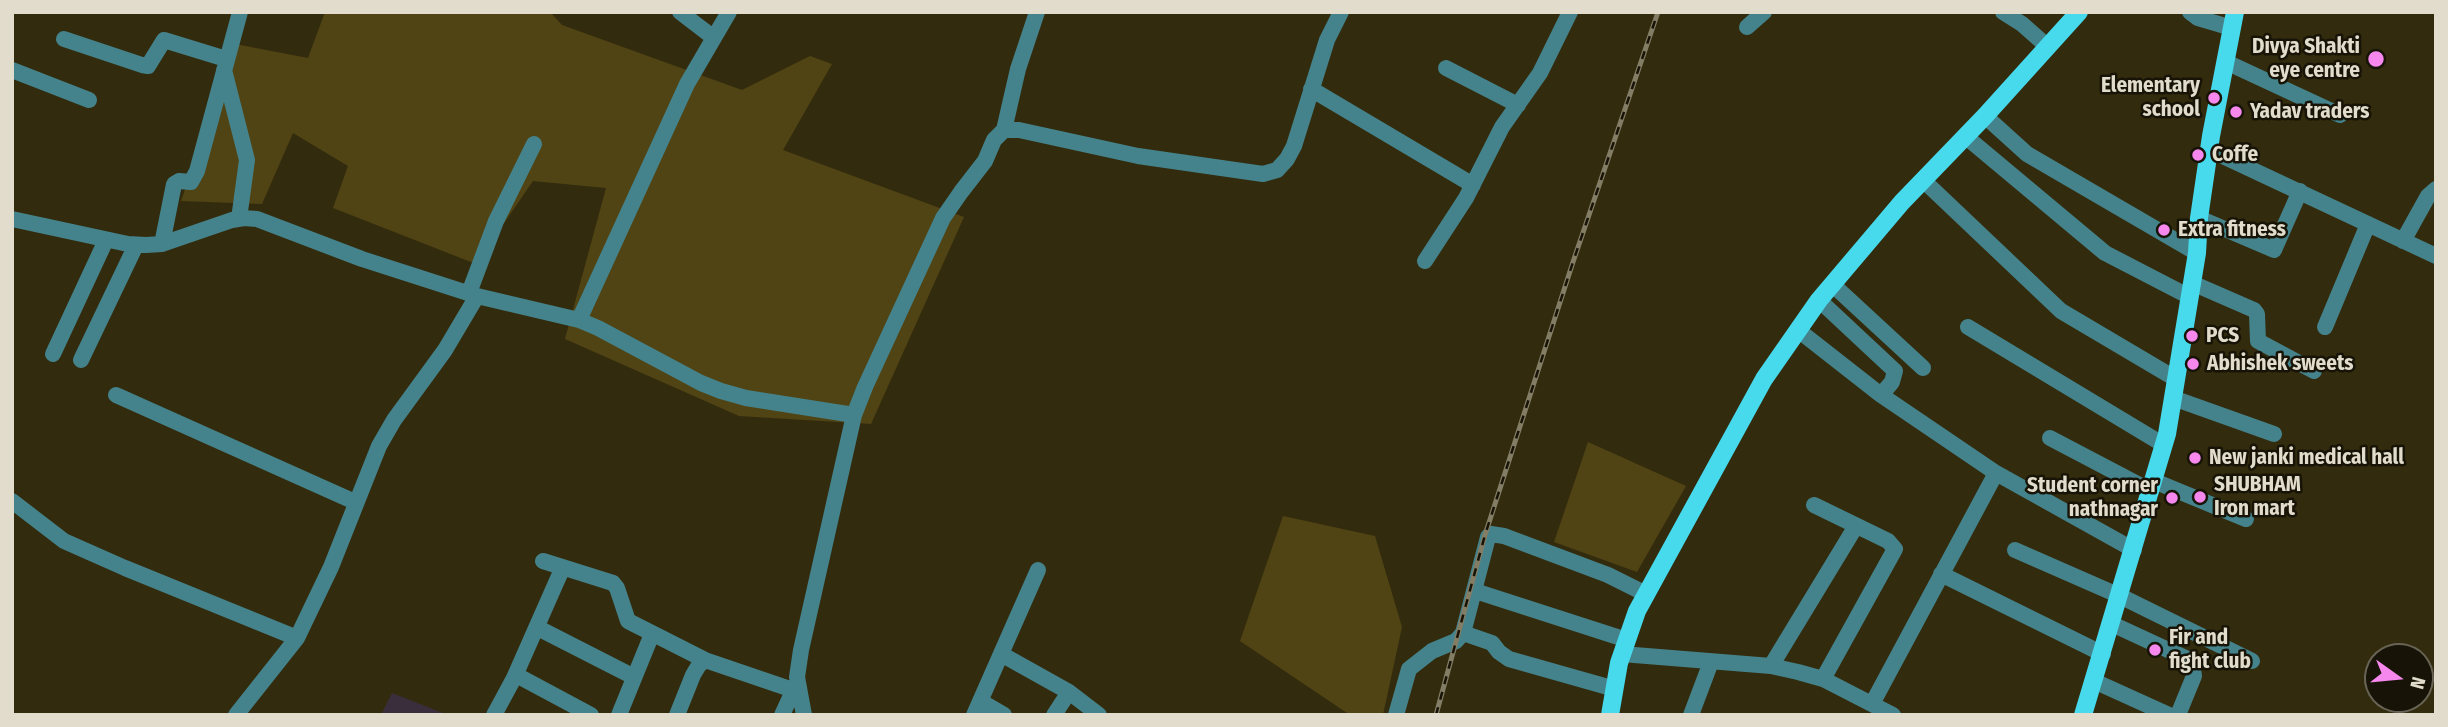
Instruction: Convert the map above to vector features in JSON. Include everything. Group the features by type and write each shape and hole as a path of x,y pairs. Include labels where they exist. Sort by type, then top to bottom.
{"main road":[{"path":"1610,715 1625,647 1637,611 1764,379 1832,284 1923,180 2079,12"},
{"path":"2083,715 2164,445 2197,253 2210,150 2234,20"}],"street":[{"path":"680,12 714,38"},
{"path":"579,320 687,84 729,12"},
{"path":"804,715 796,692 801,650 854,415 864,387 943,218 985,161 994,140 1004,130 1018,69 1037,12"},
{"path":"1004,130 1019,130 1138,156 1263,174 1277,170 1294,146 1327,40 1341,12"},
{"path":"1425,261 1473,185 1495,138 1541,74 1570,12"},
{"path":"1747,27 1764,12"},
{"path":"2003,12 2022,24 2048,47"},
{"path":"2190,12 2198,18 2234,20"},
{"path":"162,244 174,184 178,181 191,182 197,171 235,13"},
{"path":"64,38 148,66 164,40 225,63"},
{"path":"2226,62 2340,115"},
{"path":"225,63 247,160 239,219"},
{"path":"1446,68 1518,104"},
{"path":"12,70 89,100"},
{"path":"1311,89 1473,185"},
{"path":"1985,116 2027,154 2197,253"},
{"path":"1965,136 2105,253 2191,290 2254,310 2257,314 2258,341 2314,371"},
{"path":"236,715 297,638 331,567 379,446 445,350 473,295 496,220 534,144"},
{"path":"2210,150 2436,256"},
{"path":"1923,180 2061,311 2176,379"},
{"path":"2403,241 2428,196 2436,189"},
{"path":"2200,218 2274,250 2300,191"},
{"path":"12,219 136,245 162,244 239,219 257,219 362,259 473,295 579,320 721,391 746,398 854,415"},
{"path":"2325,327 2368,224"},
{"path":"53,354 106,240"},
{"path":"81,360 136,245"},
{"path":"1832,284 1923,368"},
{"path":"1819,300 1895,371 1892,382 1881,394"},
{"path":"1968,327 2164,445"},
{"path":"1798,330 1881,394 1996,473 2134,550"},
{"path":"116,395 355,502"},
{"path":"2174,398 2274,434"},
{"path":"2050,438 2152,486 2246,519"},
{"path":"1872,704 1996,473"},
{"path":"12,501 64,541 297,638"},
{"path":"1814,505 1888,541 1895,549 1824,679"},
{"path":"1771,666 1856,526"},
{"path":"1396,715 1409,669 1432,651 1456,641 1463,633 1488,537 1497,534 1608,575 1646,594"},
{"path":"2015,550 2120,596 2252,661"},
{"path":"543,561 613,583 628,621 652,634 705,660 796,692"},
{"path":"494,715 538,628 563,567"},
{"path":"1004,715 977,708 1038,570"},
{"path":"1941,574 2103,654"},
{"path":"1475,591 1625,647 1711,662 1771,666 1824,679 1893,715"},
{"path":"2112,624 2192,660 2194,676 2178,715"},
{"path":"538,628 635,677"},
{"path":"1463,633 1492,643 1509,659 1615,689"},
{"path":"619,715 652,634"},
{"path":"1001,654 1069,692 1099,715"},
{"path":"677,715 693,675 705,660"},
{"path":"1691,715 1711,662"},
{"path":"513,678 529,680 563,708 591,715"},
{"path":"2094,681 2169,715"},
{"path":"782,715 796,692"},
{"path":"1054,715 1069,692"}],"shaded area":[{"path":"325,12 550,12 562,25 742,90 810,56 832,64 783,150 964,217 871,424 739,416 565,339 606,188 533,181 476,264 333,208 348,166 293,133 262,204 181,201 235,44 308,58"},
{"path":"1588,442 1686,486 1637,572 1554,542"},
{"path":"1283,516 1375,536 1402,627 1383,715 1350,715 1240,641"},
{"path":"392,693 448,715 381,715"}],"railway":[{"path":"1436,715 1485,535 1573,262 1658,12"}],"place":[{"name":"Divya Shakti eye centre","path":"2376,59"},
{"name":"Elementary school","path":"2214,98"},
{"name":"Yadav traders","path":"2236,112"},
{"name":"Coffe","path":"2198,155"},
{"name":"Extra fitness","path":"2164,230"},
{"name":"PCS","path":"2192,336"},
{"name":"Abhishek sweets","path":"2193,364"},
{"name":"New janki medical hall","path":"2195,458"},
{"name":"SHUBHAM Iron mart","path":"2200,497"},
{"name":"Student corner nathnagar","path":"2172,498"},
{"name":"Fir and fight club","path":"2155,650"}]}
